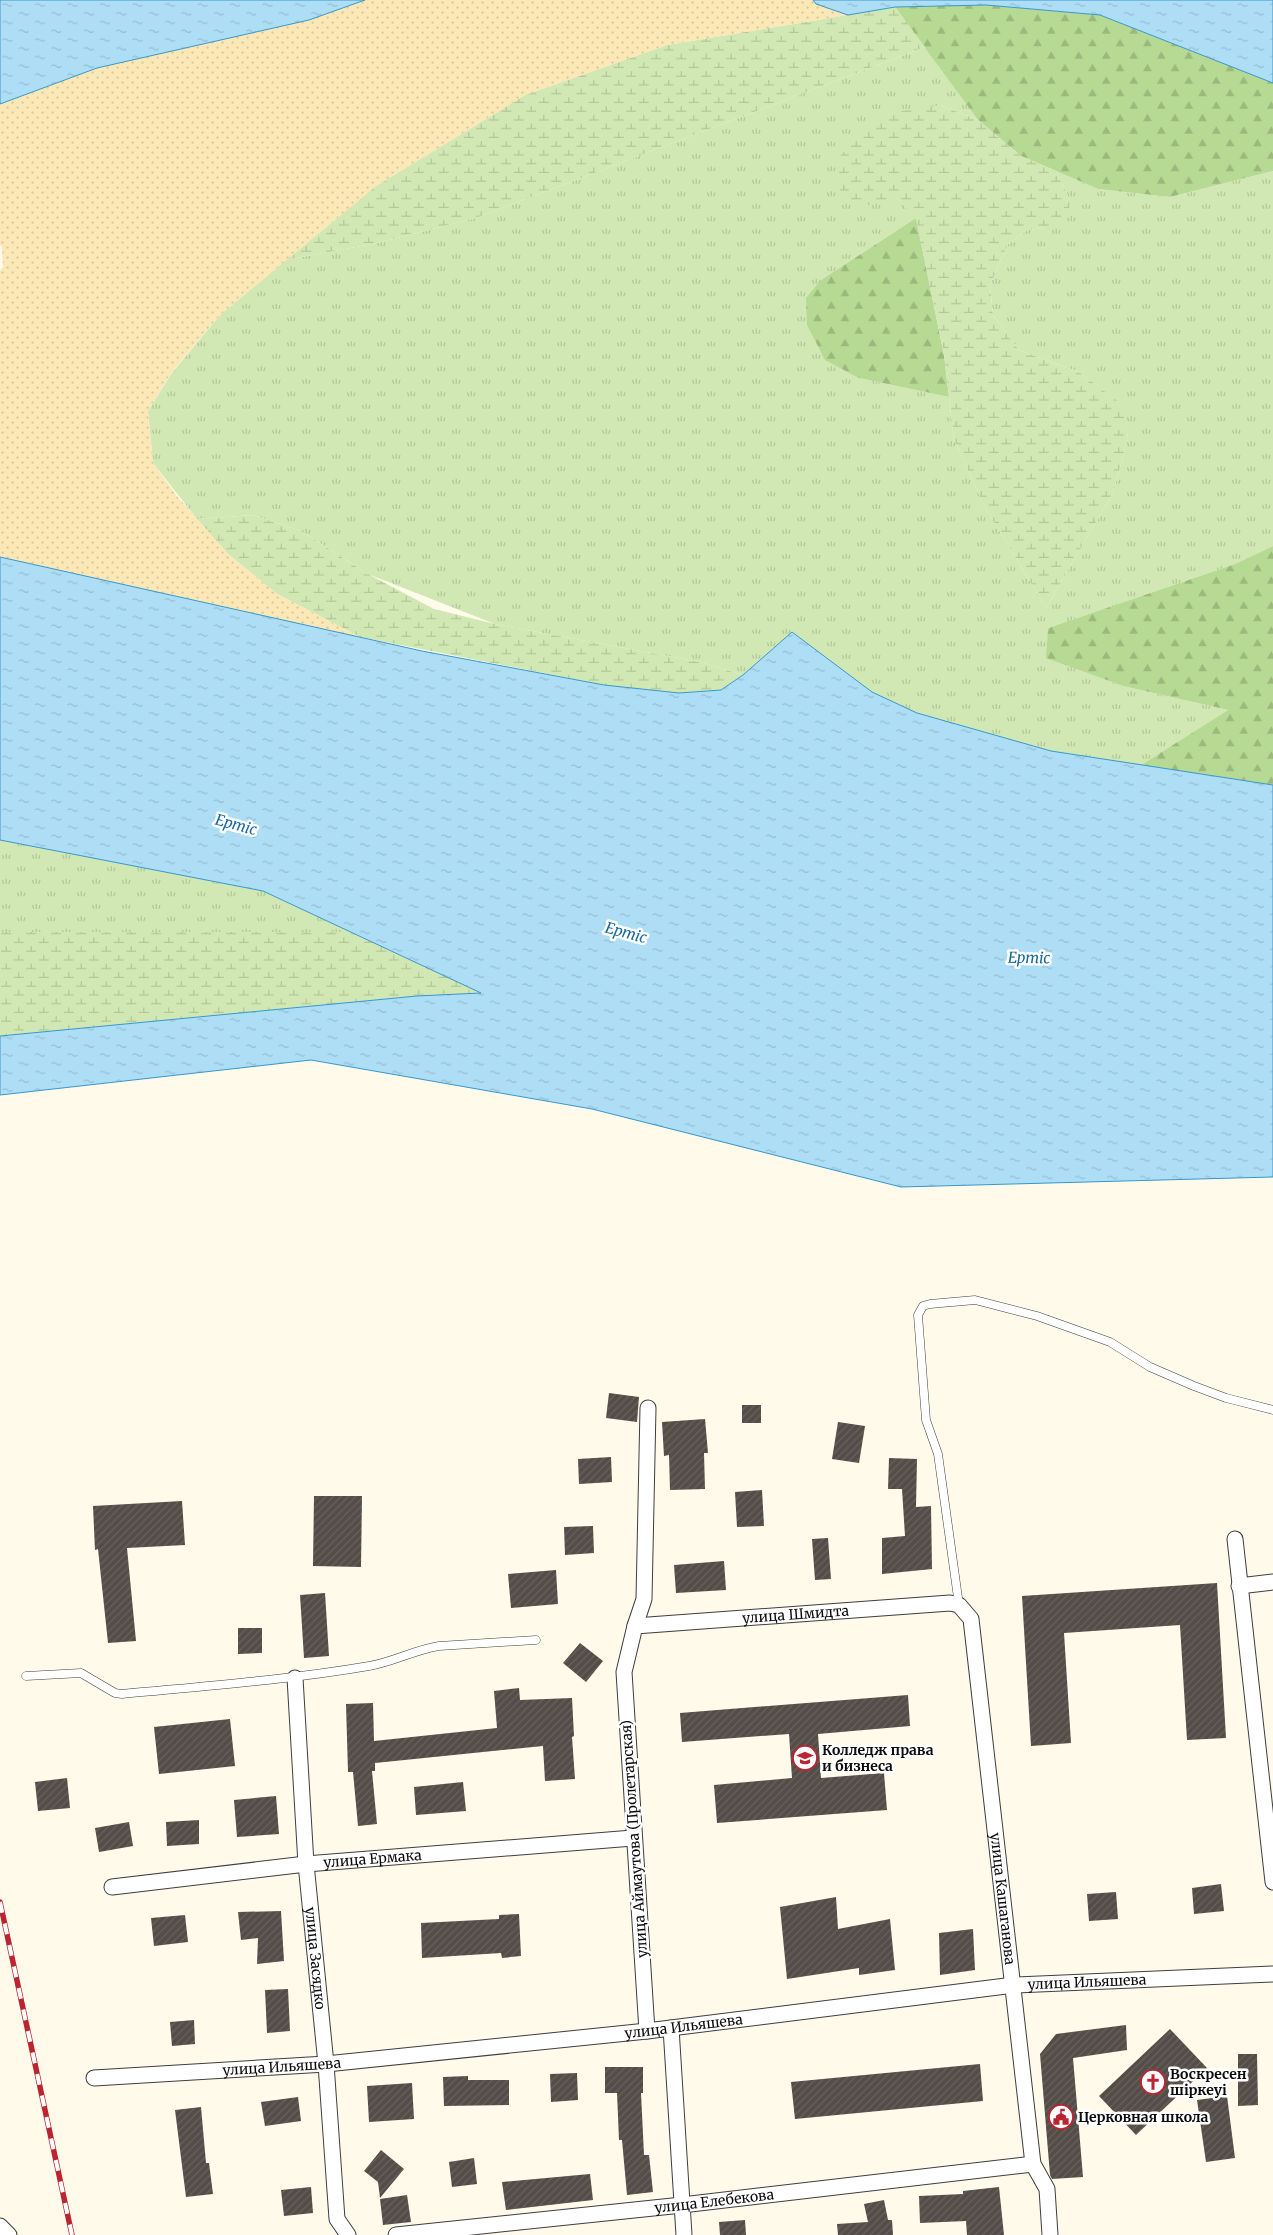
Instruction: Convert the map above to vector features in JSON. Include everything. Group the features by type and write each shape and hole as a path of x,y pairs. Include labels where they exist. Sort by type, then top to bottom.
{"street":[{"path":"635,1626 644,1599 648,1408"},
{"path":"1234,1539 1273,1882"},
{"path":"1239,1586 1273,1582"},
{"name":"улица Шмидта","path":"635,1626 950,1603 959,1606"},
{"name":"улица Кашаганова","path":"959,1606 971,1619 1033,2164 1047,2189 1050,2235"},
{"name":"улица Аймаутова (Пролетарская)","path":"635,1626 624,1672 646,2031"},
{"name":"улица Засядко","path":"295,1678 306,1864 326,2064 337,2219 348,2235"},
{"name":"улица Ермака","path":"112,1888 306,1864 633,1838"},
{"name":"улица Ильяшева","path":"94,2078 326,2064 646,2031 1014,1985 1273,1974"},
{"path":"671,2028 684,2235"},
{"name":"улица Елебекова","path":"396,2235 682,2205 1033,2164"},
{"path":"0,2226 9,2235"}],"lane":[{"path":"959,1606 938,1454 926,1420 918,1315 923,1306 975,1300 1037,1316 1110,1342 1150,1367 1194,1386 1226,1398 1273,1410"},
{"path":"26,1676 81,1673 115,1693 122,1694 295,1678 372,1666 424,1648 536,1640"}],"green space":[{"path":"986,5 1100,15 1273,83 1273,171 1170,197 1098,189 1021,156 978,120 895,7"},
{"path":"895,7 925,47 476,218 377,243 286,260 376,186 525,95 667,45"},
{"path":"925,47 978,120 940,105 896,197 916,218 821,280 859,378 949,397 954,439 983,504 1046,608 1113,493 1128,438 1122,405 1079,372 1019,350 993,315 990,285 1008,244 1027,230 1045,228 1070,200 1056,171 1098,189 1170,197 1273,171 1273,546 1235,564 1048,628 1047,658 1123,686 1228,710 1141,765 1051,751 917,713 872,692 792,632 743,675 700,662 495,624 368,574 301,531 253,515 197,519 153,463 148,411 171,374 220,315 286,260 377,243 476,218"},
{"path":"940,105 978,120 1021,156 1056,171 1070,200 1068,218 1045,228 1027,230 1008,244 990,285 993,315 1019,350 1079,372 1123,405 1128,438 1113,493 1046,608 983,504 954,439 944,355 916,219 896,197 858,208 840,190 838,158 881,114"},
{"path":"916,218 944,355 949,397 859,378 825,360 807,325 806,298 821,280"},
{"path":"253,515 301,531 368,574 434,609 495,624 700,662 743,675 721,690 679,693 604,685 360,637 277,594 228,554 197,519"},
{"path":"1273,546 1273,785 1141,765 1228,710 1123,686 1046,658 1048,628 1235,564"},
{"path":"0,840 263,891 350,932 0,932"},
{"path":"0,932 350,932 482,993 417,996 0,1036"}],"sand":[{"path":"365,0 813,0 816,4 848,15 667,45 525,95 376,186 220,315 171,373 148,411 153,463 177,496 228,554 277,594 360,637 0,557 0,271 3,267 2,247 0,245 0,104 97,68 309,20"}],"water":[{"path":"0,0 365,0 309,20 97,68 0,104"},
{"path":"813,0 1273,0 1273,83 1100,15 986,5 895,7 848,15 816,4"},
{"name":"Ертіс","path":"0,557 422,651 604,685 679,693 721,690 743,675 792,632 872,692 917,713 1051,751 1273,785 1273,1177 901,1187 592,1109 311,1060 0,1095 0,1036 417,996 481,993 263,891 0,840"}],"building":[{"path":"609,1393 639,1397 637,1422 606,1418"},
{"path":"742,1405 761,1405 761,1423 742,1423"},
{"path":"705,1419 708,1453 704,1453 705,1489 670,1490 669,1455 664,1456 662,1422"},
{"path":"838,1422 865,1426 859,1463 832,1459"},
{"path":"611,1457 612,1482 579,1484 578,1459"},
{"path":"889,1458 917,1459 916,1507 931,1506 932,1569 882,1574 882,1538 905,1536 902,1489 888,1489"},
{"path":"762,1490 764,1526 737,1527 735,1492"},
{"path":"314,1496 362,1496 361,1567 313,1566"},
{"path":"182,1501 185,1545 127,1548 136,1641 108,1643 98,1549 95,1550 93,1506"},
{"path":"593,1526 594,1553 565,1555 564,1527"},
{"path":"828,1538 831,1579 815,1580 812,1539"},
{"path":"724,1561 726,1590 676,1593 674,1565"},
{"path":"556,1570 558,1604 511,1608 508,1574"},
{"path":"1217,1583 1226,1738 1187,1740 1180,1625 1064,1633 1071,1743 1031,1746 1022,1596"},
{"path":"325,1593 329,1656 304,1658 300,1595"},
{"path":"238,1628 262,1628 262,1653 238,1654"},
{"path":"580,1643 603,1661 586,1682 563,1663"},
{"path":"519,1688 520,1700 572,1698 575,1779 545,1781 543,1746 375,1763 375,1771 372,1771 377,1824 358,1826 353,1772 348,1772 346,1704 373,1703 374,1741 497,1728 494,1691"},
{"name":"Колледж права и бизнеса","path":"908,1695 910,1726 818,1734 821,1778 884,1773 887,1810 717,1823 714,1785 792,1778 789,1734 682,1742 680,1713"},
{"path":"230,1719 235,1766 159,1774 154,1727"},
{"path":"67,1778 70,1808 38,1811 35,1782"},
{"path":"463,1782 466,1811 416,1815 414,1787"},
{"path":"276,1796 279,1834 237,1837 234,1800"},
{"path":"199,1820 199,1844 167,1846 166,1822"},
{"path":"129,1822 133,1846 99,1852 95,1828"},
{"path":"1221,1884 1224,1911 1194,1914 1192,1888"},
{"path":"1116,1892 1118,1919 1089,1921 1087,1894"},
{"path":"836,1897 838,1929 890,1919 895,1970 859,1975 859,1968 787,1979 780,1907"},
{"path":"281,1911 284,1961 257,1964 258,1938 241,1940 238,1912"},
{"path":"519,1914 521,1956 502,1958 501,1953 422,1958 421,1923 499,1919 499,1915"},
{"path":"185,1915 188,1942 154,1946 151,1918"},
{"path":"973,1929 975,1970 940,1975 939,1933"},
{"path":"288,1989 290,2031 267,2033 265,1990"},
{"path":"194,2020 195,2044 172,2046 170,2022"},
{"name":"Церковная школа","path":"1126,2025 1127,2050 1073,2058 1083,2177 1052,2179 1050,2175 1040,2054 1056,2034"},
{"name":"Воскресен шіркеуі","path":"1170,2029 1207,2068 1136,2135 1099,2096"},
{"path":"1238,2054 1257,2054 1258,2105 1238,2106"},
{"path":"980,2064 983,2101 795,2119 791,2082"},
{"path":"605,2067 643,2067 643,2093 641,2093 644,2155 649,2155 653,2192 627,2195 622,2140 619,2140 617,2093 605,2093"},
{"path":"577,2073 578,2100 551,2102 550,2074"},
{"path":"468,2076 468,2080 509,2080 509,2105 444,2106 443,2077"},
{"path":"412,2083 414,2119 369,2122 367,2086"},
{"path":"1227,2096 1235,2158 1206,2162 1197,2100"},
{"path":"298,2097 301,2121 265,2126 261,2102"},
{"path":"201,2107 206,2163 209,2163 213,2194 186,2197 175,2110"},
{"path":"381,2150 404,2169 380,2198 378,2182 364,2171"},
{"path":"474,2158 477,2184 452,2187 449,2162"},
{"path":"590,2174 593,2200 506,2210 502,2182"},
{"path":"311,2187 313,2213 284,2216 281,2190"},
{"path":"999,2187 1004,2235 967,2235 966,2221 920,2223 919,2196 963,2194 963,2191"},
{"path":"407,2195 411,2222 383,2225 380,2199"},
{"path":"884,2200 888,2220 892,2220 893,2235 838,2235 837,2224 868,2222 864,2204"},
{"path":"745,2220 746,2235 720,2235 719,2222"}],"railway":[{"path":"0,1902 72,2235"}],"place":[{"name":"Колледж права и бизнеса","path":"805,1758"},
{"name":"Воскресен шіркеуі","path":"1153,2082"},
{"name":"Церковная школа","path":"1061,2117"}]}
